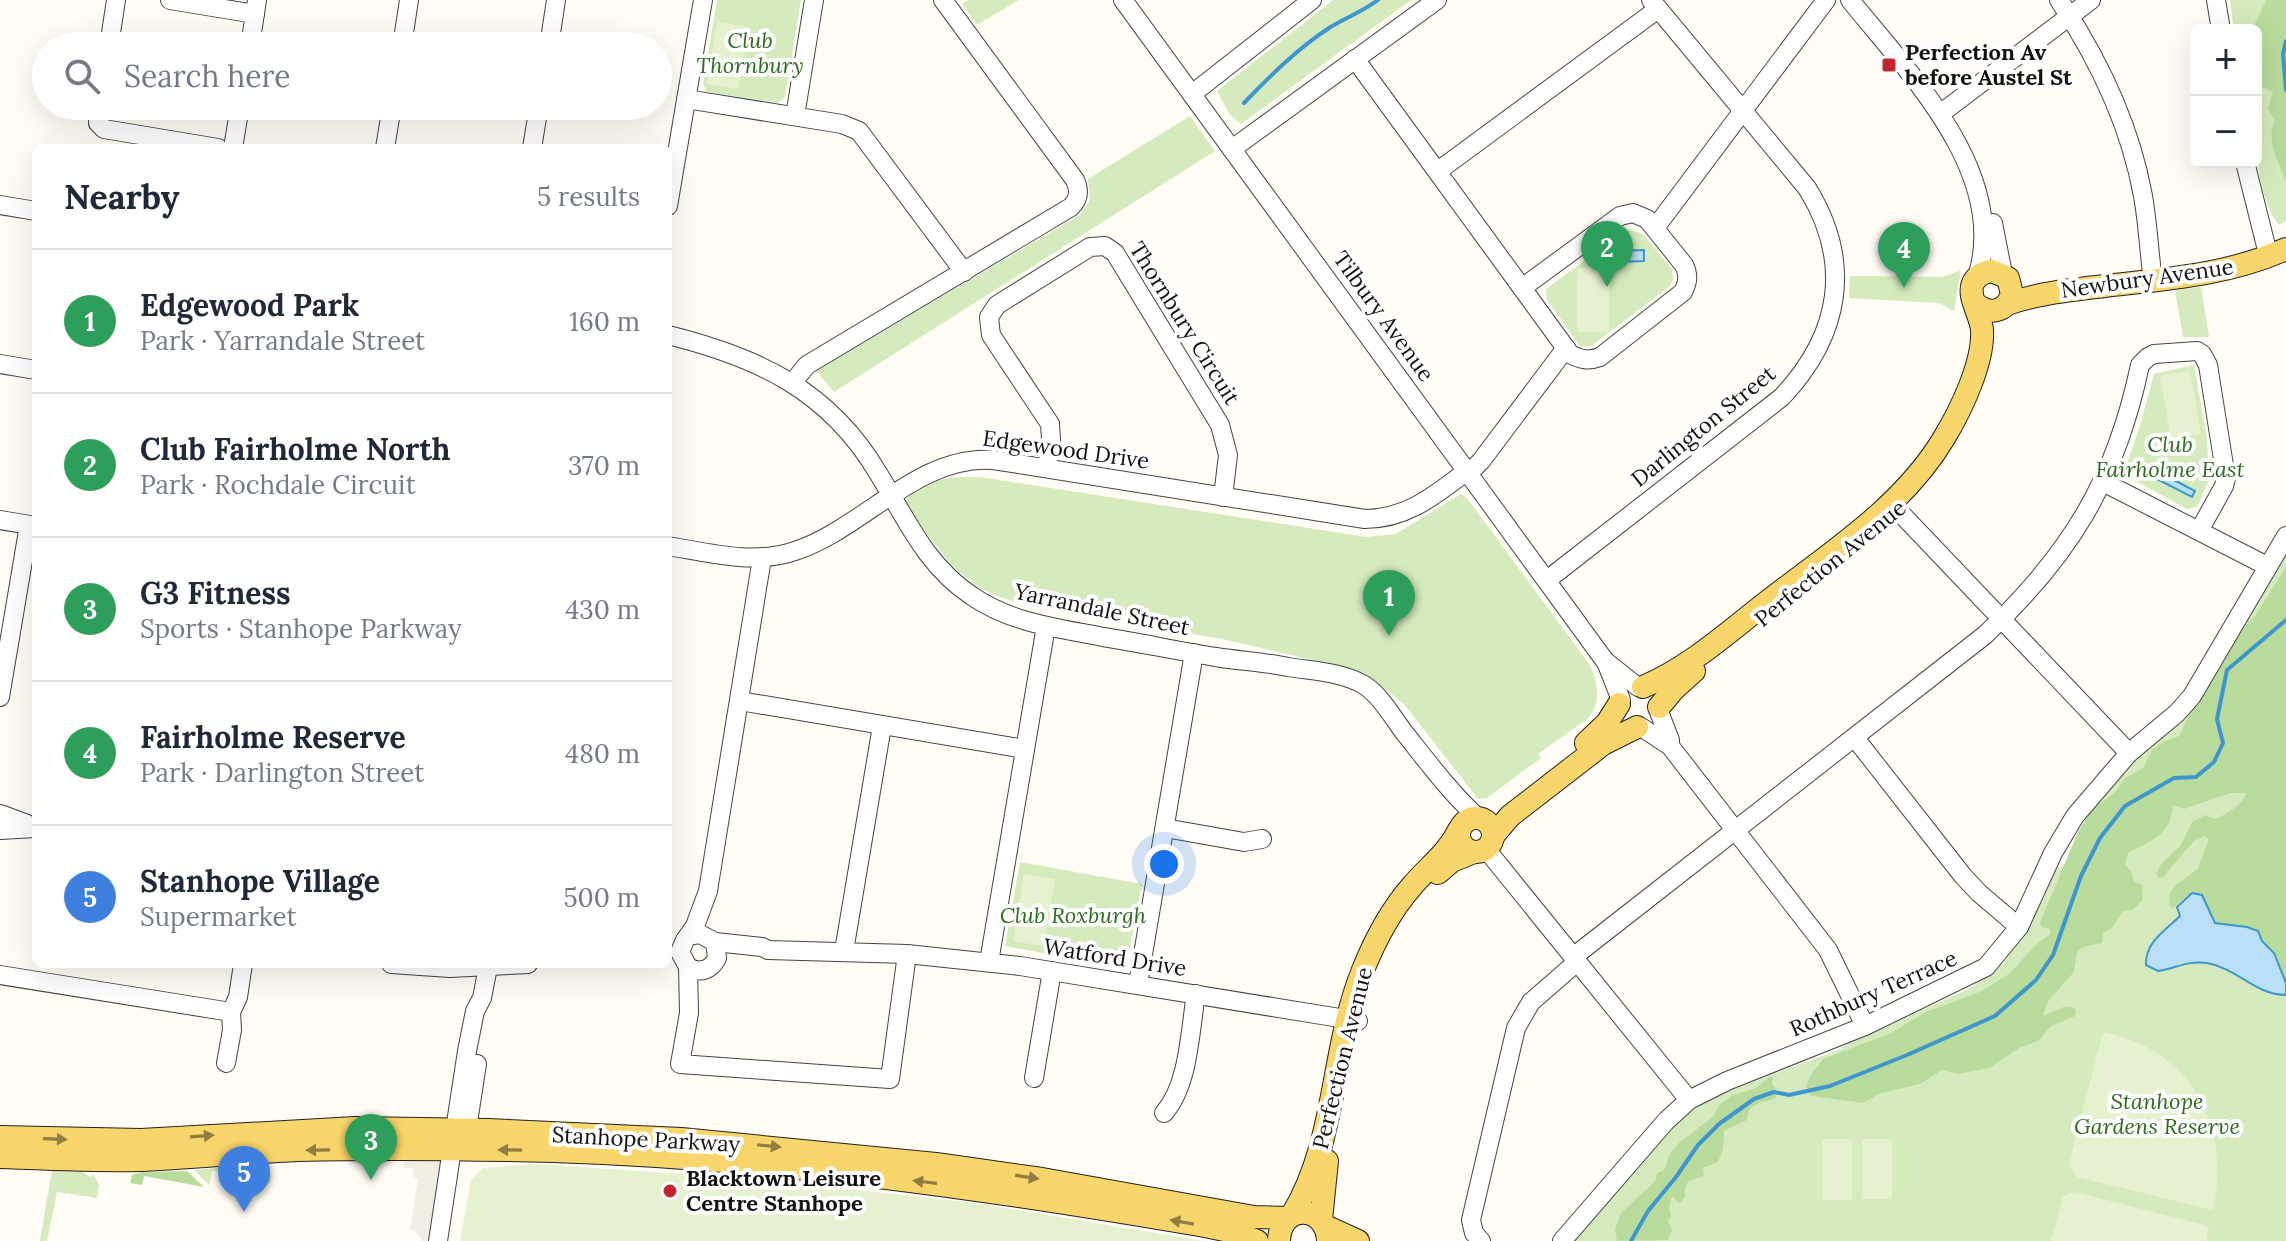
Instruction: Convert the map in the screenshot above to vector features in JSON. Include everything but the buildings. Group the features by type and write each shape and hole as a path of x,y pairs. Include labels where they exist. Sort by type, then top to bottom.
{"main road":[{"name":"Newbury Avenue","path":"2006,305 2046,293 2152,275 2279,245"},
{"path":"1987,271 2005,276 2012,288 2006,305 1999,310 1986,310 1975,303 1971,293 1977,277 1987,271"},
{"name":"Newbury Avenue","path":"2005,276 2046,282 2152,275"},
{"name":"Perfection Avenue","path":"1476,833 1501,809 1596,735 1630,694 1681,669 1895,507 1934,453 1967,392 1982,335 1975,303"},
{"name":"Perfection Avenue","path":"1659,710 1674,689 1895,507 1938,465 1967,417 2006,305"},
{"path":"1653,692 1659,710 1652,722 1639,727 1626,722 1619,710 1630,694 1653,692"},
{"name":"Perfection Avenue","path":"1325,1229 1326,1163 1353,1020 1363,969 1383,927 1403,896 1446,851 1510,816 1603,744 1639,727"},
{"name":"Perfection Avenue","path":"1279,1241 1280,1231 1310,1183 1353,1020"},
{"name":"Stanhope Parkway","path":"0,1137 141,1140 355,1128 459,1140 847,1172 1070,1203 1205,1226 1257,1241"},
{"name":"Stanhope Parkway","path":"0,1157 141,1160 459,1140 681,1139 875,1157 1042,1179 1254,1217 1307,1213 1325,1229"},
{"path":"1325,1229 1358,1241"}],"street":[{"path":"111,32 116,0"},
{"path":"170,0 256,7 252,32"},
{"path":"404,32 409,0"},
{"path":"551,32 556,0"},
{"path":"672,182 703,0"},
{"path":"795,116 814,0"},
{"path":"793,382 807,365 1071,207 1079,194 1075,180 943,0"},
{"name":"Tilbury Avenue","path":"1123,0 1630,694"},
{"path":"1192,94 1312,0"},
{"path":"1232,149 1437,0"},
{"path":"1655,228 1826,0"},
{"path":"1850,0 1944,111 1979,202 1984,246 1977,277"},
{"path":"1862,0 1968,145 1991,210 2005,276"},
{"path":"1944,111 2064,8 2091,0"},
{"path":"2216,0 2220,24"},
{"path":"1438,171 1655,4"},
{"name":"Darlington Street","path":"1547,580 1782,397 1810,364 1831,315 1836,281 1828,229 1807,188 1655,4"},
{"path":"2064,8 2100,69 2129,141 2142,194 2152,275"},
{"path":"1355,59 1570,354 1585,360 1600,357 1683,292 1687,285 1687,271 1655,228 1633,213 1620,216 1522,288"},
{"path":"686,99 842,124 859,131 964,272"},
{"path":"98,120 104,129 194,144"},
{"path":"234,144 238,120"},
{"path":"386,144 390,120"},
{"path":"533,144 537,120"},
{"path":"2247,168 2279,245"},
{"path":"0,205 32,210"},
{"name":"Thornbury Circuit","path":"1047,468 1050,424 991,335 989,317 997,305 1090,247 1105,246 1115,253 1220,425 1228,455 1223,497"},
{"name":"Yarrandale Street","path":"672,336 742,357 793,382 842,424 865,453 923,550 960,588 1008,615 1046,626 1194,653 1269,663 1359,683 1376,696 1453,795 1476,833 1689,1100"},
{"name":"Yarrandale Street","path":"672,349 704,346"},
{"name":"Edgewood Drive","path":"672,547 762,558 806,547 943,468 963,461 983,459 1377,519 1417,507 1481,461 1566,348"},
{"path":"1481,1241 1474,1233 1471,1220 1516,1028 1531,1002 1575,960 1735,830 2002,620 2057,559 2103,482 2123,433 2143,361 2154,354 2197,351 2208,365 2226,467 2224,486 2199,531"},
{"path":"0,364 32,369"},
{"path":"2103,482 2267,566"},
{"path":"1895,507 2129,753"},
{"path":"0,520 32,525 0,697"},
{"name":"Rothbury Terrace","path":"1562,1241 1666,1121 1689,1100 1727,1081 1865,1026 1986,967 2019,927 2064,832 2096,788 2129,753 2177,713 2192,696 2286,536"},
{"path":"689,1013 680,963 681,941 697,924 708,891 762,558"},
{"path":"989,962 1046,626"},
{"path":"1138,984 1194,653"},
{"path":"740,701 1025,749"},
{"path":"1659,710 1670,746"},
{"path":"844,951 882,726"},
{"path":"1639,727 1670,746 1828,950 1865,1026"},
{"path":"1855,738 1963,876 2019,927"},
{"path":"0,814 32,827"},
{"path":"0,830 32,828"},
{"path":"1165,828 1244,842 1262,839"},
{"path":"708,891 713,940 718,952 697,988 680,1064 890,1079 907,954"},
{"path":"681,941 700,934 713,940"},
{"name":"Watford Drive","path":"713,940 768,950"},
{"name":"Watford Drive","path":"713,965 739,954 768,950 907,954 1052,971 1353,1020"},
{"path":"680,963 699,971 713,965"},
{"path":"226,1063 232,1030 231,1012 238,997 242,968"},
{"path":"438,1241 485,1013 482,998 488,968"},
{"path":"1034,1078 1052,971"},
{"path":"0,975 231,1012"},
{"path":"1164,1113 1181,1085 1196,994"},
{"path":"448,1241 459,1140"}],"green space":[{"name":"Club Thornbury","path":"717,0 801,0 785,97 778,103 707,92 703,84"},
{"path":"968,0 1019,0 977,25 962,4"},
{"path":"1333,0 1411,0 1241,124 1230,115 1217,91"},
{"path":"2230,0 2286,0 2286,221 2279,225 2261,184 2259,168 2262,168 2262,24 2233,24"},
{"path":"2266,0 2286,0 2286,181 2272,143 2275,121 2268,108 2273,92 2262,87 2262,24 2255,24"},
{"path":"717,22 748,27 738,89 707,84"},
{"path":"1190,116 1215,151 834,392 816,371 1080,215 1090,200 1088,179"},
{"path":"1628,229 1643,234 1672,269 1673,279 1670,286 1590,347 1580,346 1547,300 1546,289"},
{"path":"1577,268 1609,268 1609,332 1577,332"},
{"path":"1961,270 1954,311 1939,303 1849,298 1850,276 1943,277"},
{"path":"2201,287 2209,337 2183,337 2175,290"},
{"name":"Club Fairholme East","path":"2194,365 2207,439 2209,480 2197,507 2187,509 2130,478 2125,469 2154,374"},
{"path":"2190,371 2201,434 2171,440 2160,376"},
{"path":"959,477 980,477 1366,537 1396,534 1461,494 1590,665 1597,686 1595,707 1587,719 1538,754 1541,758 1487,798 1478,799 1404,704 1363,672 1227,640 1015,602 980,588 950,564 910,516 905,505 920,487"},
{"name":"Stanhope Gardens Reserve","path":"2286,550 2286,983 2277,966 2276,995 2286,995 2286,1241 1573,1241 1668,1131 1692,1110 1717,1095 1841,1049 1849,1041 1969,989 2005,961 2043,901 2055,871 2067,862 2092,806 2120,771 2189,714"},
{"path":"2286,567 2286,983 2274,953 2261,936 2247,927 2215,923 2204,900 2183,899 2172,909 2169,905 2170,893 2176,885 2198,869 2209,839 2205,836 2194,841 2163,877 2159,878 2156,874 2162,863 2181,845 2192,822 2205,815 2215,819 2224,815 2238,805 2246,793 2230,793 2184,809 2173,805 2164,831 2128,853 2125,864 2134,881 2142,885 2143,900 2132,910 2123,911 2112,928 2103,933 2102,943 2086,946 2077,952 2074,972 2048,1001 2043,1016 2066,1006 2076,1010 2075,1016 2051,1026 2038,1041 2019,1048 1989,1068 1957,1074 1942,1070 1920,1084 1881,1093 1863,1103 1811,1096 1806,1086 1823,1059 1891,1033 1926,1012 1982,991 2009,974 2051,933 2049,928 2040,925 2041,920 2078,832 2090,812 2116,791 2125,778 2143,768 2152,750 2179,736 2214,662 2255,616"},
{"name":"Club Roxburgh","path":"1020,862 1142,884 1126,968 1005,946"},
{"path":"1024,874 1055,879 1044,946 1013,941"},
{"name":"Stanhope Gardens Reserve","path":"2103,1032 2134,1041 2160,1055 2182,1074 2198,1096 2210,1121 2216,1149 2217,1179 2213,1210 2077,1177 2069,1164"},
{"path":"1773,1076 1776,1098 1753,1106 1747,1120 1724,1131 1723,1149 1718,1162 1703,1168 1704,1176 1687,1184 1685,1197 1679,1204 1671,1198 1668,1221 1672,1230 1668,1240 1617,1241 1615,1229 1621,1213 1655,1181 1657,1173 1664,1170 1671,1152 1680,1142 1714,1116 1719,1105 1732,1095 1755,1089"},
{"path":"1822,1139 1852,1139 1852,1200 1822,1200"},
{"path":"1862,1139 1892,1139 1892,1199 1862,1199"},
{"path":"262,1164 271,1175 270,1184 269,1175 234,1169 233,1172 212,1171 209,1185 194,1170"},
{"name":"Blacktown Leisure Centre Stanhope","path":"535,1164 760,1179 975,1203 1204,1241 460,1241 471,1180 483,1168"},
{"path":"52,1170 81,1171 90,1177 93,1174 99,1185 97,1198 57,1192 47,1241 40,1241"},
{"path":"187,1171 204,1187 144,1176 142,1185 130,1183 132,1175 142,1172"},
{"path":"2074,1192 2209,1226 2206,1241 2051,1241 2063,1197"}],"shaded area":[{"path":"404,1156 439,1160 441,1163 431,1237 427,1241 410,1230 418,1179 413,1177 414,1168 404,1168"}],"water":[{"path":"1644,250 1644,261 1617,262 1617,251"},
{"path":"2157,471 2195,491 2192,497 2153,477"},
{"path":"2192,893 2202,895 2215,923 2258,931 2262,941 2274,953 2286,983 2286,995 2265,991 2228,970 2207,963 2158,971 2146,965 2152,943 2180,916 2177,907"}],"waterway":[{"path":"1244,103 1306,45 1378,0"},
{"path":"2286,41 2283,54 2286,90"},
{"path":"1631,1241 1648,1211 1698,1145 1719,1124 1754,1099 1774,1092 1789,1095 1830,1086 1907,1055 1995,1016 2036,980 2053,955 2081,876 2100,838 2125,806 2174,778 2196,777 2214,762 2223,743 2217,719 2227,670 2286,620"}],"place":[{"name":"Perfection Av before Austel St","path":"1889,65"},
{"name":"Club Fairholme North","path":"1607,287"},
{"name":"Fairholme Reserve","path":"1904,288"},
{"name":"Edgewood Park","path":"1389,636"},
{"name":"G3 Fitness","path":"371,1180"},
{"name":"Blacktown Leisure Centre Stanhope","path":"670,1191"},
{"name":"Stanhope Village","path":"244,1212"}]}
